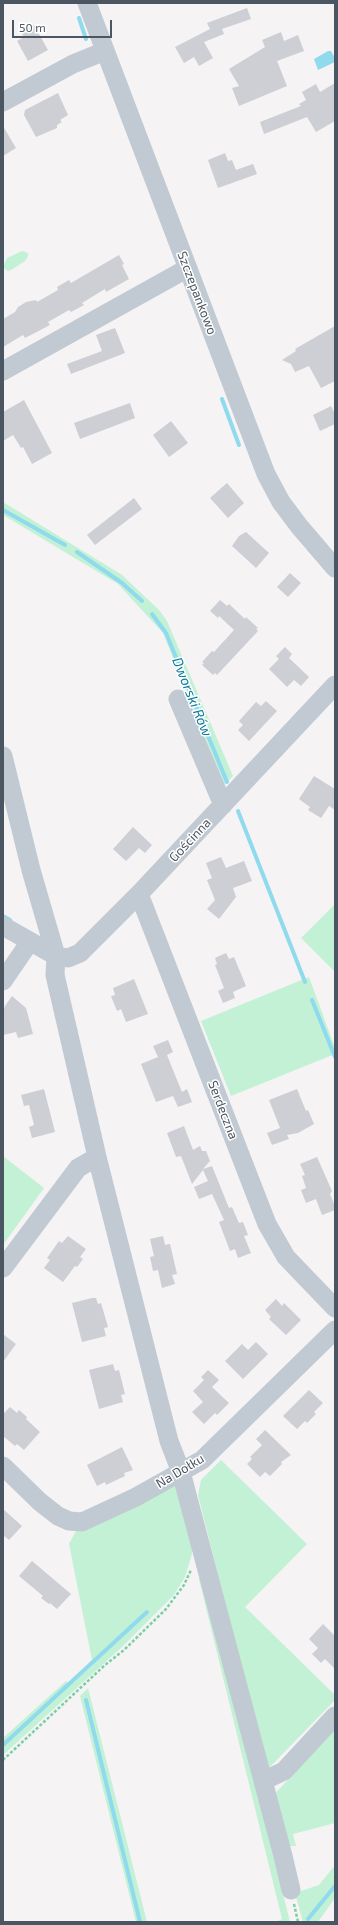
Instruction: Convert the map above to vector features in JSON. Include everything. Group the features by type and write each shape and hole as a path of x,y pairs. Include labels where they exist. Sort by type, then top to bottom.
{"street":[{"name":"Szczepankowo","path":"87,3 266,474 281,502 299,526 335,568"},
{"path":"3,102 73,64 105,51"},
{"path":"3,372 188,268"},
{"name":"Gościnna","path":"3,926 29,943 56,956 68,958 80,953 139,894 335,686"},
{"path":"178,699 223,805"},
{"path":"3,756 31,870 56,956 55,975 98,1157 169,1441 181,1472 291,1890"},
{"name":"Serdeczna","path":"139,894 267,1224 286,1258 335,1308"},
{"path":"3,981 29,943"},
{"path":"3,1268 78,1168 98,1157"},
{"name":"Na Dołku","path":"3,1466 58,1516 75,1523 82,1522 136,1497 202,1460 335,1330"},
{"path":"263,1781 284,1771 335,1716"}],"path":[{"path":"3,1760 105,1665 124,1650 166,1609 184,1585 201,1550"}],"green space":[{"path":"22,251 28,253 25,261 8,271 3,267 7,258"},
{"path":"3,502 122,575 159,610 167,621 233,776 224,785 163,633 118,584 3,515"},
{"path":"335,904 335,972 301,938"},
{"path":"309,977 335,1048 335,1054 231,1096 201,1021"},
{"path":"3,1156 44,1188 3,1245"},
{"path":"221,1460 307,1544 245,1607 335,1695 335,1700 267,1770 198,1495 201,1480"},
{"path":"173,1485 179,1488 192,1536 192,1554 185,1577 174,1595 122,1647 3,1755 3,1738 66,1681 70,1685 93,1665 69,1544 76,1531"},
{"path":"203,1575 290,1922 276,1922 282,1919 199,1579"},
{"path":"88,1688 147,1922 136,1922 80,1696"},
{"path":"335,1728 335,1823 293,1834 296,1846 287,1846 273,1796"},
{"path":"335,1865 335,1898 318,1922 303,1922 296,1897 298,1892 319,1885"}],"water":[{"path":"328,51 331,51 335,58 335,62 318,70 314,59"}],"building":[{"path":"247,8 251,19 222,29 224,34 204,42 213,58 199,66 194,57 184,63 175,47 210,29 207,23"},
{"path":"34,25 48,50 28,61 17,41 24,37 21,32"},
{"path":"281,32 284,41 298,35 304,51 277,61 287,86 239,106 232,88 239,86 229,69 265,47 262,40"},
{"path":"335,83 335,121 316,132 307,117 264,134 260,122 301,106 299,104 306,100 302,92 316,84 320,92"},
{"path":"58,93 68,115 60,120 62,122 57,125 57,128 36,137 24,115 25,110"},
{"path":"3,126 16,148 3,156"},
{"path":"225,153 228,161 232,160 236,170 253,164 257,174 218,188 208,160"},
{"path":"119,255 129,279 106,292 105,289 82,303 84,305 71,312 69,310 48,322 50,325 25,338 23,335 3,347 3,319 15,312 18,307 26,302 36,300 37,302 58,290 57,287 69,280 71,283"},
{"path":"335,326 335,381 321,388 309,366 295,372 291,364 282,360 296,351 295,349"},
{"path":"115,328 125,353 71,374 67,364 102,351 96,335"},
{"path":"24,400 52,453 32,464 23,447 21,448 13,435 3,441 3,412"},
{"path":"130,403 135,418 80,439 74,423"},
{"path":"331,406 335,414 335,424 320,431 313,415"},
{"path":"171,421 188,443 169,457 153,435"},
{"path":"227,483 244,503 228,518 210,498"},
{"path":"134,498 142,509 95,545 87,535"},
{"path":"246,532 269,553 256,568 232,546 239,536"},
{"path":"290,573 301,583 288,597 277,587"},
{"path":"220,600 227,606 229,604 245,619 246,617 258,628 256,629 258,631 217,675 215,673 213,675 202,665 204,663 202,662 212,651 214,652 234,630 219,616 218,618 210,611"},
{"path":"285,647 292,654 289,658 309,677 301,686 294,680 287,687 269,669 279,659 276,656"},
{"path":"266,701 277,711 249,741 238,730 243,725 239,721 256,702 261,706"},
{"path":"314,776 335,789 335,810 329,806 321,818 308,810 310,807 299,799"},
{"path":"133,827 152,845 145,853 139,848 126,861 113,849"},
{"path":"221,857 226,868 244,861 252,881 233,888 236,897 219,919 207,909 215,900 207,880 212,878 206,863"},
{"path":"226,953 229,959 234,957 246,986 233,992 235,998 223,1003 218,991 224,988 215,965 217,964 215,958"},
{"path":"134,979 148,1014 126,1022 121,1009 117,1011 111,996 115,995 113,988"},
{"path":"12,996 26,1008 33,1034 18,1038 16,1032 3,1035 3,1012"},
{"path":"168,1040 173,1052 167,1055 182,1092 187,1089 192,1102 178,1107 173,1096 156,1102 141,1064 158,1057 153,1046"},
{"path":"44,1089 55,1132 32,1138 29,1127 34,1125 29,1105 24,1106 21,1095"},
{"path":"297,1089 306,1111 308,1110 314,1124 298,1133 287,1135 289,1139 272,1145 267,1133 280,1128 269,1100"},
{"path":"184,1126 193,1150 200,1146 202,1151 206,1151 210,1161 203,1169 212,1166 229,1208 232,1207 239,1223 243,1222 248,1235 244,1236 251,1253 238,1258 235,1249 230,1251 219,1222 224,1220 212,1194 199,1199 194,1187 208,1181 203,1170 192,1184 181,1156 176,1157 167,1133"},
{"path":"317,1157 332,1191 330,1194 335,1206 335,1210 322,1215 316,1199 306,1203 301,1190 306,1188 302,1176 305,1175 300,1164"},
{"path":"68,1236 86,1249 80,1257 83,1259 77,1267 75,1266 63,1282 44,1268 50,1260 47,1258 59,1241 62,1243"},
{"path":"163,1236 165,1245 170,1244 177,1274 172,1275 175,1284 162,1288 158,1270 153,1271 150,1257 154,1256 150,1239"},
{"path":"96,1298 98,1304 101,1303 108,1327 104,1328 106,1336 82,1342 72,1303"},
{"path":"276,1299 282,1306 284,1303 301,1320 286,1335 269,1319 271,1317 265,1310"},
{"path":"3,1334 16,1344 3,1362"},
{"path":"256,1342 268,1354 243,1379 225,1361 242,1344 248,1350"},
{"path":"113,1364 115,1371 119,1370 125,1394 121,1395 123,1402 99,1409 89,1370"},
{"path":"208,1370 219,1380 212,1387 229,1403 217,1415 215,1413 204,1424 192,1412 203,1402 193,1391 204,1380 201,1377"},
{"path":"309,1390 323,1403 314,1412 316,1414 307,1423 305,1421 297,1429 283,1416"},
{"path":"10,1407 17,1413 19,1410 40,1432 24,1450 17,1444 15,1446 3,1436 3,1414"},
{"path":"265,1430 291,1455 281,1462 282,1464 270,1476 265,1472 260,1477 247,1464 252,1459 250,1457 262,1445 256,1439"},
{"path":"122,1447 133,1470 124,1473 125,1476 106,1485 105,1482 97,1486 87,1465"},
{"path":"3,1509 22,1526 9,1540 3,1535"},
{"path":"32,1561 71,1594 57,1609 41,1598 43,1596 19,1576"},
{"path":"323,1624 335,1636 335,1669 325,1659 321,1663 312,1654 318,1648 309,1639"}],"waterway":[{"path":"79,18 86,39"},
{"path":"222,399 239,445"},
{"name":"Dworski Rów","path":"3,510 65,545"},
{"name":"Dworski Rów","path":"77,552 122,583 142,601"},
{"name":"Dworski Rów","path":"152,614 166,633 227,782"},
{"name":"Dworski Rów","path":"238,811 305,982"},
{"path":"3,916 10,920"},
{"name":"Dworski Rów","path":"312,1000 335,1057"},
{"path":"3,1745 147,1612"},
{"path":"86,1700 140,1922"},
{"name":"Dworski Rów","path":"308,1919 335,1886"}]}
